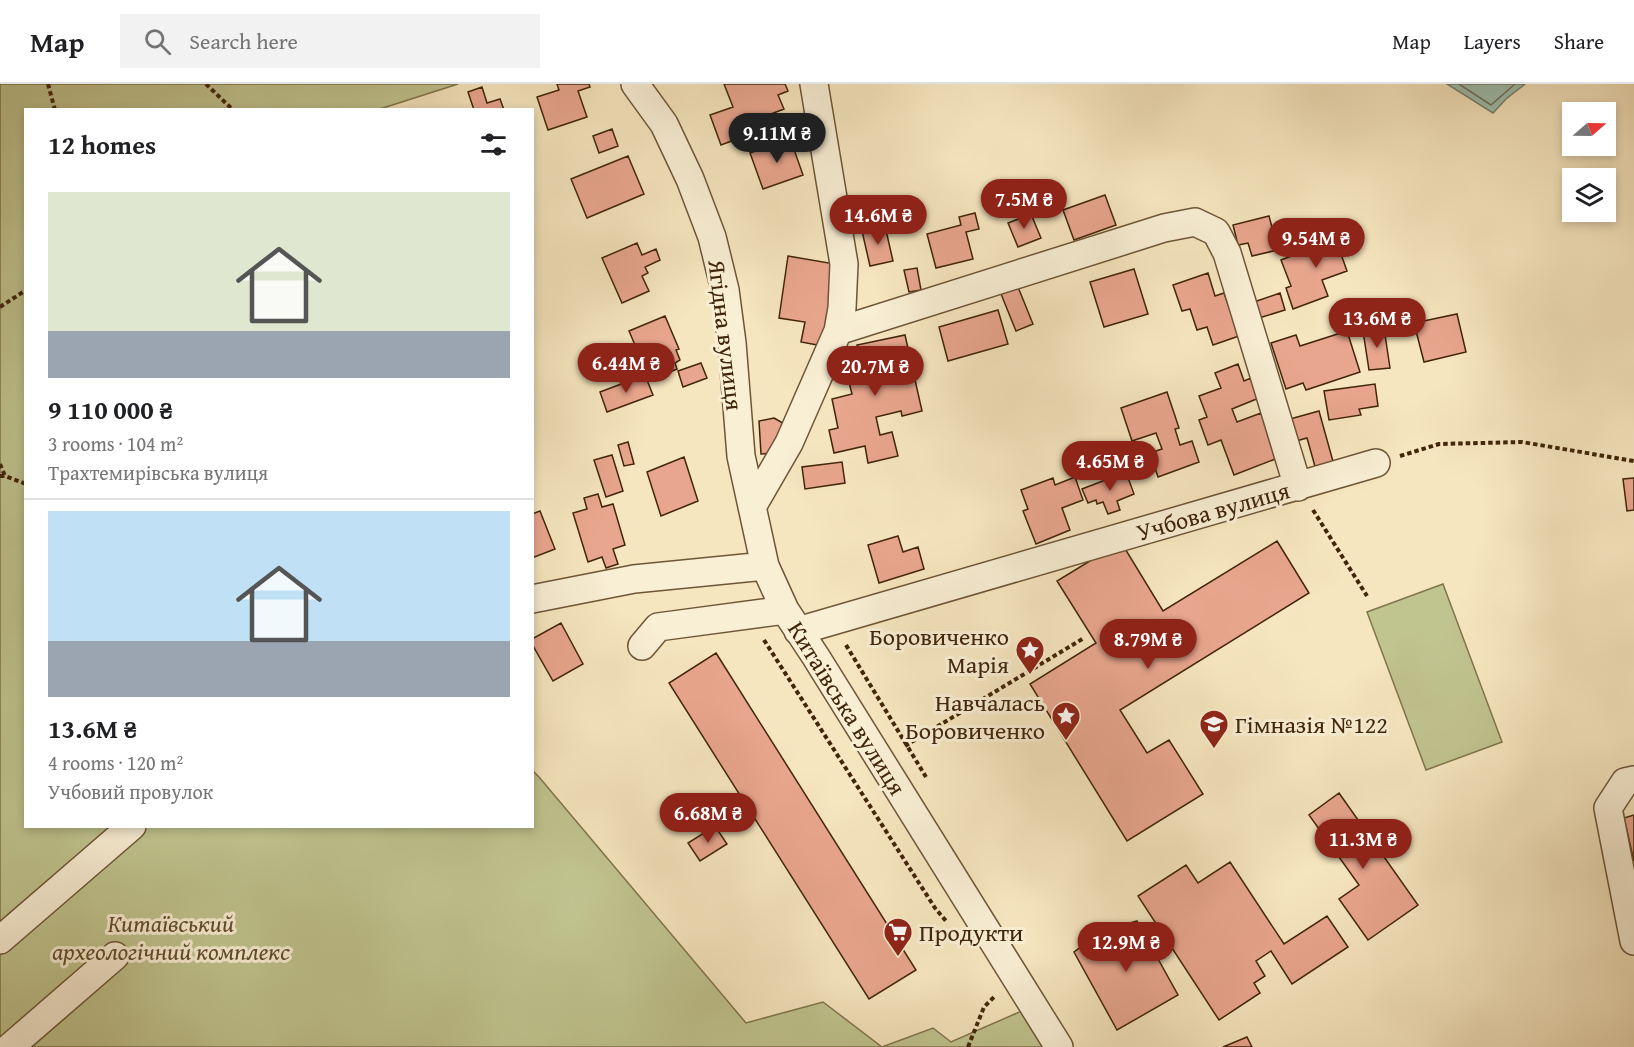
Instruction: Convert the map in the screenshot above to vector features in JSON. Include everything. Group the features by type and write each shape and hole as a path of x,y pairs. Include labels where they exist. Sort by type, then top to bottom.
{"street":[{"name":"Ягідна вулиця","path":"635,84 664,124 690,178 712,237 725,290 732,343 741,456 765,566"},
{"path":"752,507 789,443 838,331 842,308 844,264 814,84"},
{"path":"838,331 1164,228 1195,222 1216,232 1227,253 1298,487"},
{"name":"Учбова вулиця","path":"642,646 658,627 748,615 791,620 1125,535 1376,463"},
{"path":"534,599 633,579 765,566"},
{"name":"Китаївська вулиця","path":"765,566 791,620 822,666 1059,1047"},
{"path":"1634,780 1625,782 1608,808 1634,941"},
{"path":"0,940 130,828"},
{"path":"10,1047 115,956"}],"path":[{"path":"48,84 54,108"},
{"path":"206,84 231,108"},
{"path":"0,308 24,291"},
{"path":"1376,463 1439,444 1522,442 1634,461"},
{"path":"0,464 3,476 24,483"},
{"path":"1298,487 1367,596"},
{"path":"748,615 929,898 947,922"},
{"path":"907,745 1084,638"},
{"path":"968,1047 984,1007 1014,976"}],"green space":[{"name":"Китаївський археологічний комплекс","path":"0,84 458,84 383,108 24,108 24,828 534,828 534,772 746,1023 823,1002 882,1047 0,1047"},
{"path":"1443,584 1502,742 1426,770 1367,612"},
{"path":"1033,1006 1059,1047 882,1047 933,1028 951,1042"}],"water":[{"path":"1447,84 1525,84 1493,113"}],"building":[{"path":"557,84 589,84 590,87 578,91 587,117 548,130 537,97 559,90"},
{"path":"724,84 785,84 788,91 778,95 784,109 763,117 764,121 754,125 751,118 745,121 750,134 721,145 710,115 733,107"},
{"path":"482,87 487,103 500,99 503,108 473,108 468,92"},
{"path":"612,129 618,146 599,153 593,136"},
{"path":"790,138 803,175 763,189 750,153"},
{"path":"628,156 644,194 587,218 571,179"},
{"path":"1105,195 1116,225 1074,240 1063,210"},
{"path":"975,213 979,229 966,232 973,259 936,268 927,234 961,225 959,217"},
{"path":"1031,214 1041,238 1018,247 1008,223"},
{"path":"1269,216 1278,250 1252,256 1248,243 1238,245 1233,225"},
{"path":"885,226 893,261 870,266 862,231"},
{"path":"1347,230 1354,249 1341,254 1347,271 1322,280 1328,296 1293,309 1286,288 1291,286 1281,260 1314,247 1313,243"},
{"path":"637,243 642,255 656,249 660,260 645,267 648,273 642,276 649,291 622,303 602,258"},
{"path":"788,256 835,264 823,346 801,342 805,322 779,318"},
{"path":"917,268 921,290 909,292 904,270"},
{"path":"1134,269 1148,314 1104,327 1090,282"},
{"path":"1208,273 1215,296 1224,293 1239,336 1213,345 1207,327 1197,330 1190,309 1182,311 1173,285"},
{"path":"1018,287 1033,324 1016,331 1001,294"},
{"path":"1280,293 1285,310 1259,318 1254,302"},
{"path":"998,310 1008,344 948,361 939,327"},
{"path":"1457,314 1466,352 1424,362 1414,323"},
{"path":"665,316 679,349 676,350 680,360 675,363 677,369 663,375 661,368 647,373 629,331"},
{"path":"1384,328 1390,368 1369,370 1363,331"},
{"path":"1347,331 1360,372 1306,390 1303,383 1286,389 1271,343 1296,335 1300,346"},
{"path":"905,335 922,411 902,416 901,411 876,417 880,435 892,432 898,456 868,463 865,446 834,453 829,430 838,428 832,399 852,394 843,359 859,356 857,345"},
{"path":"701,363 707,378 683,387 678,371"},
{"path":"1238,364 1244,381 1251,378 1259,398 1232,409 1237,422 1261,413 1278,458 1234,475 1221,440 1208,445 1199,420 1207,417 1199,396 1221,388 1215,373"},
{"path":"645,375 653,395 607,412 600,392"},
{"path":"1375,384 1378,406 1359,409 1361,415 1329,420 1324,391"},
{"path":"1167,392 1179,428 1175,429 1180,445 1192,441 1199,462 1158,477 1150,453 1162,449 1156,433 1132,441 1121,408"},
{"path":"1319,411 1334,465 1316,470 1307,438 1296,441 1290,419"},
{"path":"774,418 788,426 781,452 761,454 759,421"},
{"path":"628,442 634,464 624,466 618,445"},
{"path":"612,455 623,491 606,497 594,460"},
{"path":"684,457 698,501 661,516 647,472"},
{"path":"842,462 845,483 805,489 802,467"},
{"path":"1126,472 1134,494 1117,501 1120,510 1108,514 1103,502 1097,504 1096,500 1088,503 1082,489"},
{"path":"1075,477 1083,500 1062,508 1070,530 1036,544 1023,511 1028,509 1021,490 1053,478 1055,485"},
{"path":"1634,478 1634,510 1627,511 1623,479"},
{"path":"598,494 602,507 613,504 625,545 613,549 618,564 606,568 602,557 588,562 573,513 587,509 584,498"},
{"path":"540,511 555,549 534,557 534,513"},
{"path":"898,536 903,552 918,547 924,569 879,583 868,545"},
{"path":"1277,541 1309,593 1120,710 1147,753 1169,740 1203,794 1127,841 1030,684 1096,643 1057,581 1121,542 1163,611"},
{"path":"561,623 583,664 553,681 534,648 534,638"},
{"path":"716,653 916,970 869,999 669,683"},
{"path":"1339,793 1418,905 1368,940 1339,899 1359,885 1309,815"},
{"path":"1634,815 1634,861 1624,818"},
{"path":"715,826 727,844 700,861 688,843"},
{"path":"1230,862 1284,944 1327,916 1348,947 1292,984 1271,951 1256,961 1265,976 1254,983 1260,993 1219,1020 1138,896 1186,865 1198,883"},
{"path":"1137,921 1178,995 1117,1030 1074,952 1103,931"},
{"path":"1247,1037 1252,1047 1223,1047"}],"place":[{"name":"Боровиченко Марія","path":"1030,676"},
{"name":"Навчалась Боровиченко","path":"1066,742"},
{"name":"Гімназія №122","path":"1214,750"},
{"name":"Продукти","path":"898,958"}]}
